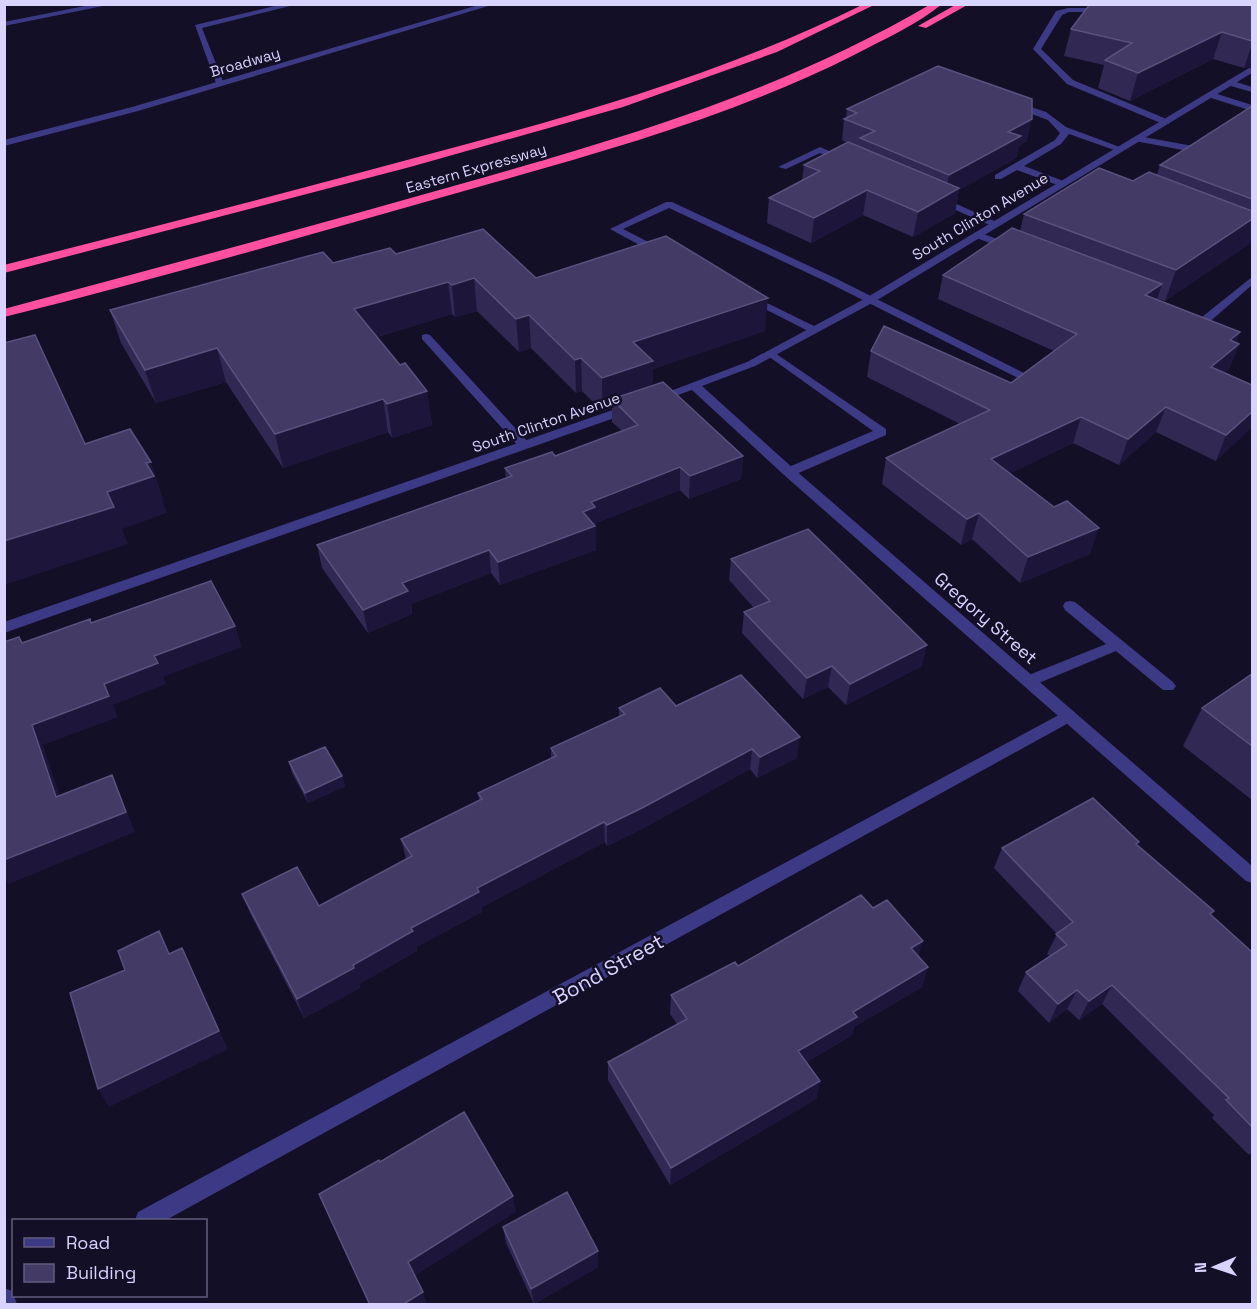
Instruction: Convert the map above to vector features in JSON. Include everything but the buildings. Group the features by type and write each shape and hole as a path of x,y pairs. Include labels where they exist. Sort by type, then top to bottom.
{"highway":[{"path":"782,45 849,4"},
{"name":"Eastern Expressway","path":"4,269 518,134 657,91 782,45 872,4"},
{"name":"Eastern Expressway","path":"4,313 523,171 682,121 814,72 938,4"},
{"path":"814,72 897,38 965,4"}],"street":[{"path":"4,24 111,4"},
{"path":"220,84 198,27 295,4"},
{"name":"Broadway","path":"4,143 220,84 492,4"},
{"path":"1125,4 1122,10 1068,10 1059,13 1036,49 1070,82 1166,122"},
{"name":"South Clinton Avenue","path":"4,628 695,386 772,354 870,300 1063,184 1086,175 1120,149 1252,70"},
{"path":"1230,83 1252,90"},
{"path":"1210,95 1252,108"},
{"path":"1007,102 1049,118 1065,129 1120,149"},
{"path":"998,177 1058,142 1063,138 1065,129"},
{"path":"1138,139 1205,152 1213,147"},
{"path":"783,167 820,150 853,164"},
{"path":"1016,166 1063,184"},
{"path":"930,196 996,224"},
{"path":"668,256 615,229 669,204 1022,375"},
{"path":"978,235 1021,251"},
{"path":"1182,313 1203,322 1252,280"},
{"path":"742,294 814,330"},
{"path":"426,337 524,445"},
{"path":"772,354 882,432 789,472"},
{"name":"Gregory Street","path":"695,386 789,472 1252,876"},
{"path":"1070,606 1168,686"},
{"path":"1029,681 1118,645"},
{"name":"Bond Street","path":"150,1219 1068,716"},
{"path":"4,1298 6,1305"}]}
